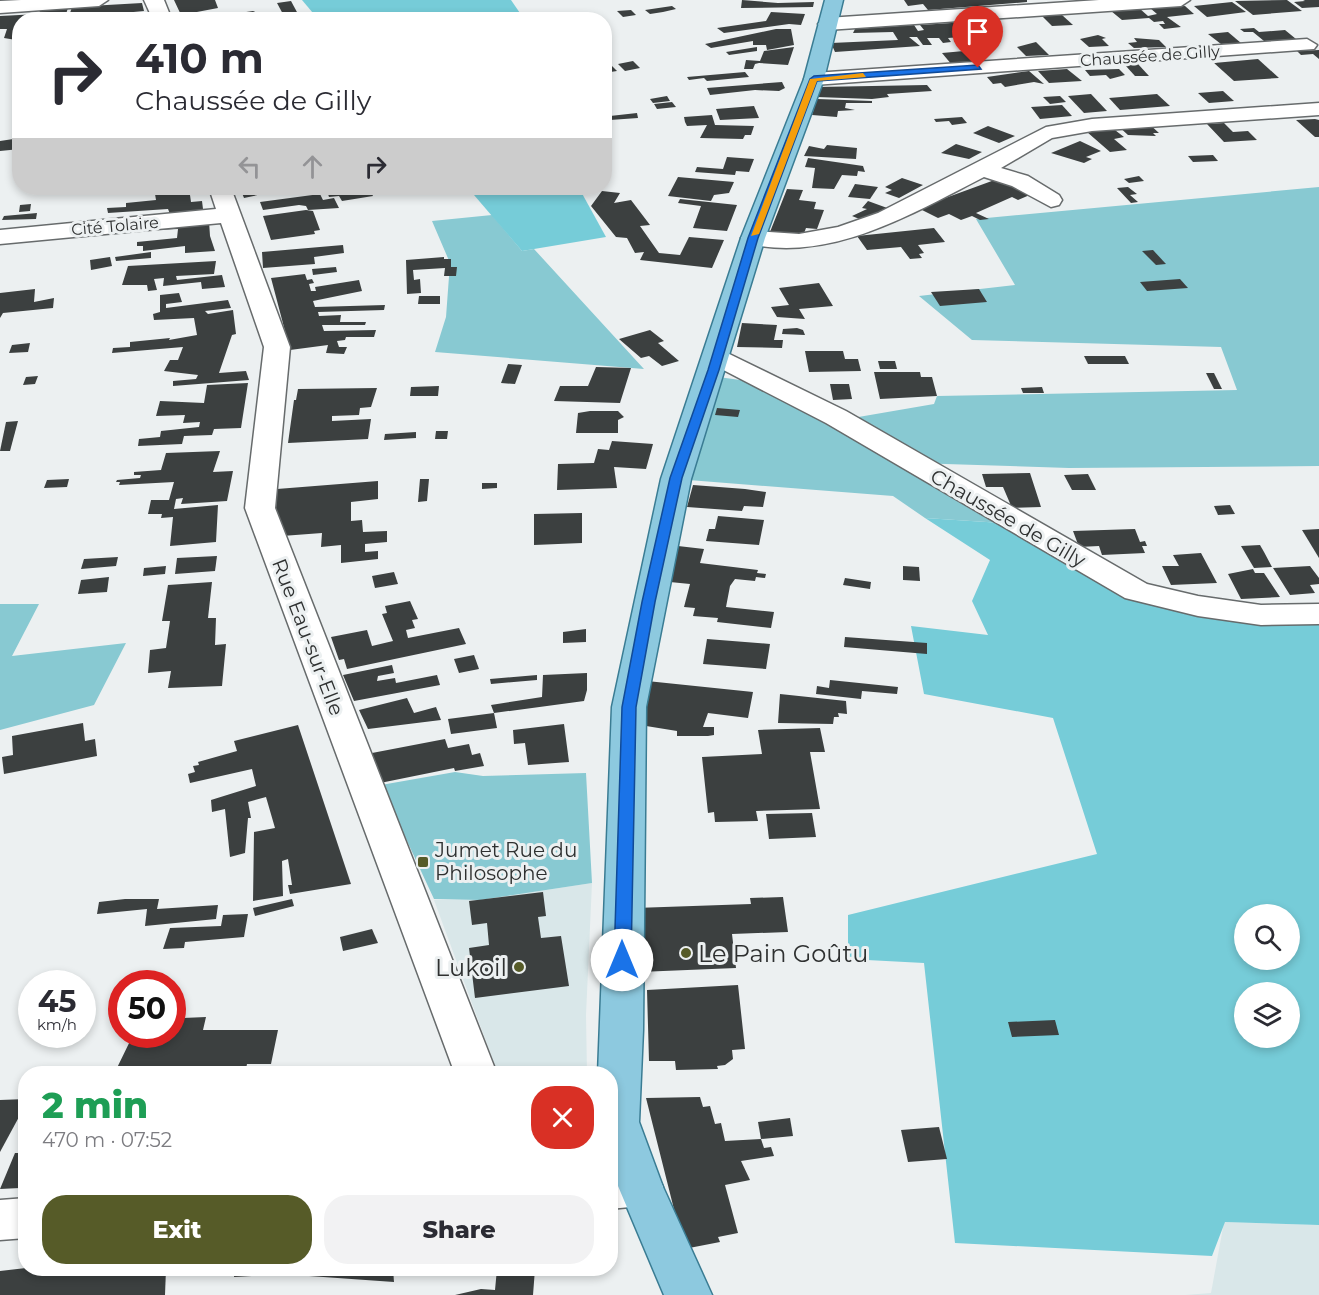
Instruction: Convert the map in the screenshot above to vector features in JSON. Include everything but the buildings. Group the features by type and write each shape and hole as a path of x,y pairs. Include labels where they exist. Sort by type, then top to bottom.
{"main road":[{"path":"618,1104 622,1030 629,707 676,478 753,238 825,63 831,12"},
{"path":"618,1130 625,1188 688,1295"}],"street":[{"path":"0,7 99,0"},
{"path":"831,12 1181,0"},
{"name":"Chaussée de Gilly","path":"825,63 1307,45"},
{"path":"753,238 799,241 843,233 886,218 983,169 1046,133 1092,124 1319,109"},
{"path":"983,169 1020,181 1051,200"},
{"name":"Cité Tolaire","path":"0,237 225,201"},
{"name":"Rue Eau-sur-Elle","path":"225,201 277,347 260,508 473,1066"},
{"name":"Chaussée de Gilly","path":"717,356 836,417 1136,591 1198,606 1261,615 1319,614"},
{"path":"0,1220 18,1219"}],"shaded area":[{"path":"302,0 511,0 519,12 312,12"},
{"path":"1319,187 1319,466 1069,468 913,463 841,420 934,404 937,396 1237,390 1221,347 972,340 919,296 1015,285 976,219"},
{"path":"474,195 583,195 606,237 522,251"},
{"path":"492,215 522,251 534,249 644,369 435,352 446,317 450,263 432,221"},
{"path":"711,376 755,382 1017,524 925,518 893,496 676,479"},
{"path":"925,518 1017,524 1136,591 1319,621 1319,1225 1225,1222 1212,1256 955,1243 924,963 848,959 848,915 1097,854 1053,718 924,694 911,626 988,635 972,601 990,560"},
{"path":"0,604 39,604 12,656 126,643 94,705 0,730"},
{"path":"455,772 483,776 586,773 592,883 480,900 434,899 381,785"},
{"path":"592,883 586,1015 587,1066 495,1066 434,900 480,900"},
{"path":"1224,1222 1319,1225 1319,1295 1185,1295 1211,1293"}],"slow traffic":[{"path":"755,234 814,79 863,75"}],"place":[{"name":"Jumet Rue du Philosophe","path":"423,862"},
{"name":"Le Pain Goûtu","path":"686,953"},
{"name":"Lukoil","path":"519,967"}],"route":[{"path":"622,960 629,707 676,478 713,370 753,238 814,79 978,68"}]}
